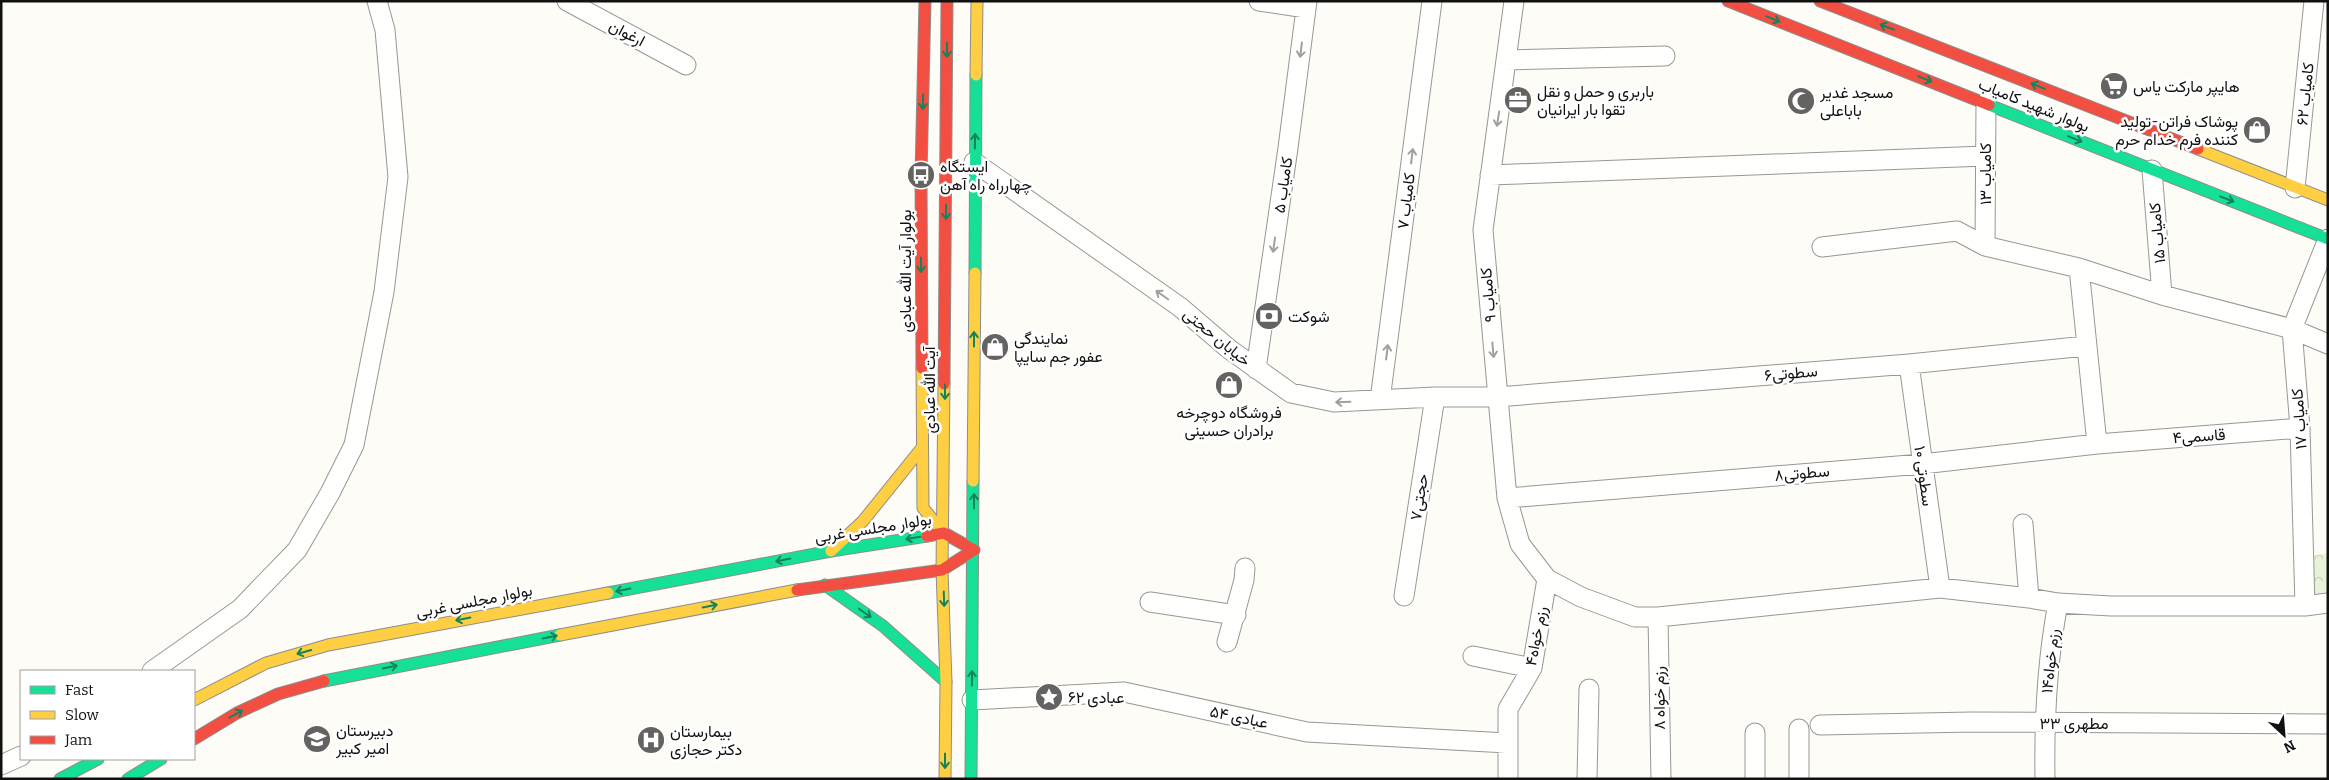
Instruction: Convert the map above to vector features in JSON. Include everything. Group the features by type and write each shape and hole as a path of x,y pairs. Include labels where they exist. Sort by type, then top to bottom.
{"main road":[{"name":"بولوار آیت الله عبادی","path":"925,1 921,174 921,449 923,508 944,533"},
{"name":"آیت الله عبادی","path":"945,779 946,682 942,570 944,533 947,1"},
{"path":"971,779 974,550 974,162 977,1"},
{"name":"بولوار شهید کامیاب","path":"1728,1 2328,239"},
{"name":"بولوار شهید کامیاب","path":"1820,1 2328,200"},
{"path":"831,551 863,521 921,449"},
{"name":"بولوار مجلسی غربی","path":"195,699 266,663 328,645 831,551 944,533 974,550"},
{"path":"195,738 237,713 278,694 336,677 825,585 942,570 974,550"},
{"path":"825,585 883,626 946,682"},
{"path":"60,779 96,760"},
{"path":"128,779 159,760"}],"street":[{"path":"153,670 240,609 296,550 330,493 354,445 384,292 398,176 385,30 377,1"},
{"name":"ارغوان","path":"567,1 686,65"},
{"path":"1259,1 1306,5"},
{"name":"کامیاب ۷","path":"1380,400 1432,1"},
{"name":"کامیاب ۹","path":"1514,1 1483,230 1507,498 1520,544 1546,579"},
{"name":"کامیاب ۶۲","path":"2295,188 2314,1"},
{"name":"کامیاب ۵","path":"1256,369 1288,148 1306,5"},
{"path":"1507,60 1665,56"},
{"name":"کامیاب ۱۳","path":"1984,246 1986,103"},
{"path":"1490,175 1985,156"},
{"name":"خیابان حجتی","path":"974,162 1180,307 1256,369 1291,393 1334,402 1435,397 1497,397"},
{"name":"کامیاب ۱۵","path":"2152,170 2162,295"},
{"path":"1822,247 1957,231 1984,246 2079,268 2162,295 2292,329 2328,344"},
{"name":"کامیاب ۱۷","path":"2305,606 2300,428 2292,329 2328,239"},
{"path":"2079,268 2097,444"},
{"name":"سطوتی۶","path":"1497,397 1909,364 2086,346"},
{"name":"سطوتی ۱۰","path":"1909,364 1940,588"},
{"name":"حجتی۷","path":"1404,596 1435,397"},
{"name":"قاسمی۴","path":"2097,444 2300,428"},
{"name":"سطوتی۸","path":"1507,498 1922,464 2097,444"},
{"path":"2024,524 2029,598"},
{"path":"1227,642 1236,615 1245,568"},
{"path":"1546,579 1582,597 1634,617 1658,617 1940,588 2058,603 2111,606 2305,606 2328,604"},
{"name":"رزم خواه۴","path":"1508,779 1508,709 1532,668 1546,579"},
{"path":"1150,602 1236,615"},
{"name":"رزم خواه۱۴","path":"2045,779 2044,723 2051,640 2058,603"},
{"name":"رزم خواه ۸","path":"1658,617 1661,779"},
{"path":"1473,656 1532,668"},
{"path":"1587,779 1588,689"},
{"name":"عبادی ۵۴","path":"972,700 1124,692 1307,732 1507,743"},
{"name":"مطهری ۳۳","path":"1820,725 2044,723 2328,724"},
{"path":"1799,729 1799,779"},
{"path":"1755,779 1756,733"},
{"path":"1,766 20,756"}],"green space":[{"path":"2328,553 2328,595 2315,596 2312,556"}],"traffic: fast":[{"path":"975,273 976,75"},
{"path":"1989,105 2328,239"},
{"path":"971,779 973,481"},
{"path":"608,593 831,551 927,536"},
{"path":"825,585 883,626 946,682"},
{"path":"324,681 560,635"},
{"path":"60,779 96,760"},
{"path":"128,779 159,760"}],"traffic: slow":[{"path":"976,75 977,1"},
{"path":"2198,149 2328,200"},
{"path":"973,481 975,273"},
{"path":"922,368 923,508 944,533"},
{"path":"944,384 942,570 946,682 945,779"},
{"path":"831,551 863,521 921,449"},
{"path":"560,635 797,590"},
{"path":"195,699 266,663 328,645 608,593"}],"traffic: jam":[{"path":"922,368 921,175 925,1"},
{"path":"944,384 947,1"},
{"path":"1728,1 1989,105"},
{"path":"1820,1 2198,149"},
{"path":"797,590 942,570 974,550 944,533 927,536"},
{"path":"195,738 237,713 278,694 324,681"}],"place":[{"name":"هایپر مارکت یاس","path":"2114,86"},
{"name":"باربری و حمل و نقل تقوا بار ایرانیان","path":"1518,100"},
{"name":"مسجد غدیر باباعلی","path":"1801,101"},
{"name":"پوشاک فراتن-تولید کننده فرم خدام حرم","path":"2257,130"},
{"name":"ایستگاه چهارراه راه آهن","path":"921,175"},
{"name":"شوكت","path":"1269,316"},
{"name":"نمایندگی عفور جم سایپا","path":"995,347"},
{"name":"فروشگاه دوچرخه برادران حسینی","path":"1229,385"},
{"name":"عبادی ۶۲","path":"1049,697"},
{"name":"دبیرستان امیر کبیر","path":"317,739"},
{"name":"بیمارستان دکتر حجازی","path":"651,740"}]}
